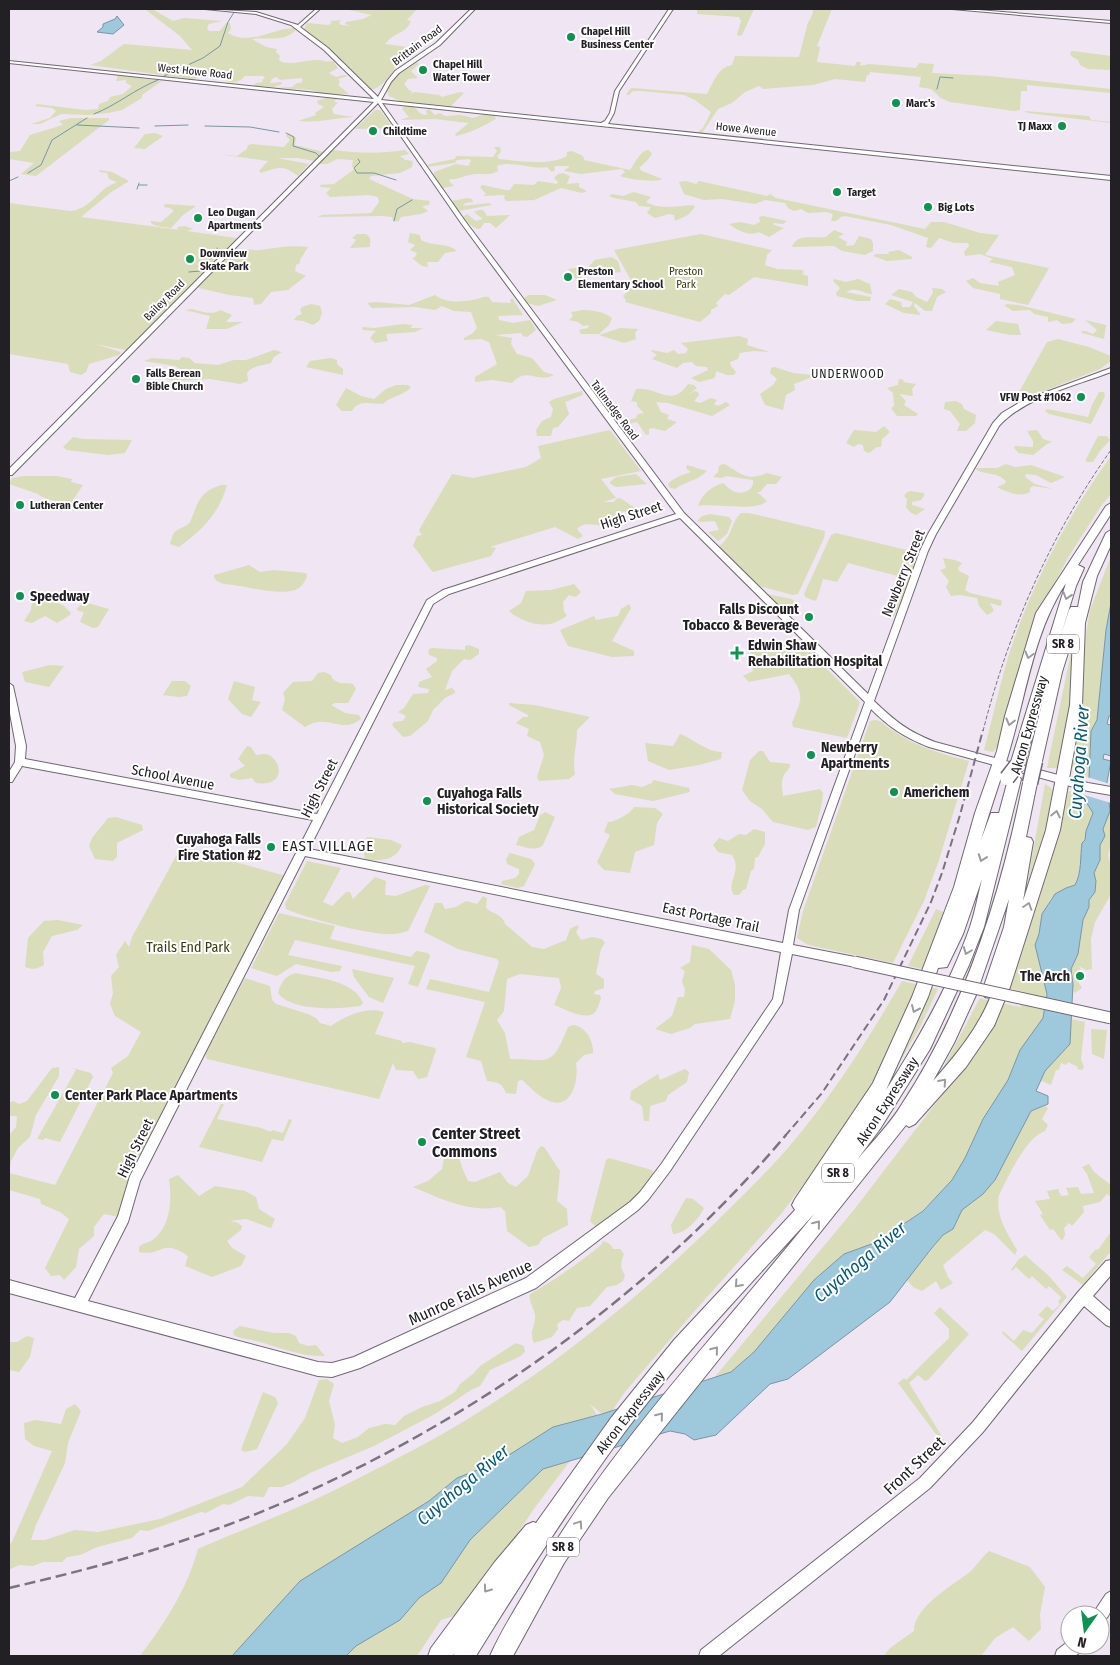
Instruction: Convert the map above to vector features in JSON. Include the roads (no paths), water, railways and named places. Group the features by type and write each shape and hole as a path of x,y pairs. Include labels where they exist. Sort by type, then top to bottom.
{"highway":[{"name":"Akron Expressway","path":"464,1656 536,1540 636,1402 681,1346 830,1184 874,1124 924,1044 977,927 1011,779 1019,761 1070,586 1102,520 1111,506"},
{"path":"763,1256 824,1173 879,1088 920,997 945,932 999,763 1042,613 1102,520"},
{"name":"Akron Expressway","path":"501,1656 557,1556 601,1491 908,1110 948,1038 968,995 1000,902 1019,838 1035,761 1063,645 1079,598 1092,575 1111,533"},
{"path":"851,1182 960,1062 988,1021 1002,986 1069,782 1078,689 1080,623 1092,575"},
{"path":"935,980 964,911 1011,779"},
{"path":"990,992 1011,927 1026,841 1028,800"},
{"path":"439,1656 501,1570 596,1456"}],"street":[{"name":"Tallmadge Road","path":"207,9 235,10 275,17 298,27 326,49 378,100 463,222 681,515 892,724 915,738 1110,794"},
{"path":"298,27 318,9"},
{"name":"Brittain Road","path":"378,100 396,72 436,45 473,9"},
{"path":"666,9 609,97 607,111 601,122 603,124 607,122 612,113 617,91 671,9"},
{"path":"954,9 1111,22"},
{"name":"West Howe Road","path":"9,62 378,100"},
{"name":"Howe Avenue","path":"378,100 1111,178"},
{"name":"Bailey Road","path":"9,473 378,100"},
{"name":"Newberry Street","path":"786,948 794,910 924,552 996,425 1005,415 1024,402 1111,370"},
{"name":"High Street","path":"78,1306 124,1218 134,1180 432,599 681,515"},
{"path":"9,686 20,746 20,762 9,779"},
{"name":"School Avenue","path":"20,762 320,818"},
{"name":"East Portage Trail","path":"303,852 855,962 1111,1018"},
{"name":"Munroe Falls Avenue","path":"9,1287 318,1369 332,1370 355,1363 520,1289 548,1272 644,1196 778,1000 783,981 786,948"},
{"name":"Front Street","path":"707,1656 925,1483 978,1427 1083,1297 1111,1266"},
{"path":"1083,1297 1111,1320"}],"water":[{"path":"117,16 124,25 113,34 97,32 103,27 103,24 115,19"},
{"name":"Cuyahoga River","path":"1111,603 1111,716 1109,716 1107,724 1111,725 1111,756 1104,754 1103,759 1111,761 1107,782 1110,811 1103,829 1105,836 1100,845 1100,860 1094,873 1096,881 1095,892 1089,900 1089,907 1083,920 1078,954 1071,969 1073,984 1070,1044 1045,1071 1036,1091 1048,1096 1048,1104 1031,1111 995,1180 983,1194 962,1210 953,1229 943,1235 890,1302 788,1379 770,1384 716,1435 694,1440 685,1434 670,1431 543,1469 470,1540 441,1583 419,1598 400,1620 356,1646 346,1656 232,1656 300,1581 429,1501 457,1478 498,1462 553,1427 602,1414 731,1372 754,1352 814,1280 844,1254 877,1242 923,1211 952,1180 965,1158 983,1119 1008,1080 1020,1050 1043,1018 1047,994 1035,945 1042,914 1055,894 1075,885 1080,870 1082,843 1085,840 1086,831 1093,813 1083,797 1089,778 1091,731 1097,720 1106,630"}],"waterway":[{"path":"164,76 203,58 220,46 228,22 236,9"},
{"path":"937,89 940,77 953,78"},
{"path":"94,114 158,80"},
{"path":"28,173 41,165 52,140 87,118"},
{"path":"77,125 139,128"},
{"path":"155,126 188,125"},
{"path":"205,126 250,127 279,132"},
{"path":"286,133 294,137 293,146 316,153 320,157"},
{"path":"358,159 360,162 354,168 357,173 374,173 396,180"},
{"path":"9,181 18,177"},
{"path":"137,189 139,183"},
{"path":"139,185 147,185"},
{"path":"394,221 397,209 412,200"},
{"path":"210,259 216,255"},
{"path":"189,272 200,271"}],"railway":[{"path":"983,731 1005,656 1034,584 1069,516 1111,450"},
{"path":"785,1136 822,1093 884,1000 931,902 942,873 983,730"},
{"path":"9,1588 70,1573 192,1538 251,1516 327,1483 401,1446 472,1404 542,1358 608,1308 671,1254 731,1196 786,1135"}],"place":[{"name":"Chapel Hill Business Center","path":"571,37"},
{"name":"Chapel Hill Water Tower","path":"423,70"},
{"name":"Marc's","path":"896,103"},
{"name":"TJ Maxx","path":"1062,126"},
{"name":"Childtime","path":"373,131"},
{"name":"Target","path":"837,192"},
{"name":"Big Lots","path":"928,207"},
{"name":"Leo Dugan Apartments","path":"198,218"},
{"name":"Downview Skate Park","path":"190,259"},
{"name":"Preston Elementary School","path":"568,277"},
{"name":"Falls Berean Bible Church","path":"136,379"},
{"name":"VFW Post #1062","path":"1081,397"},
{"name":"Lutheran Center","path":"20,505"},
{"name":"Speedway","path":"20,596"},
{"name":"Falls Discount Tobacco & Beverage","path":"809,617"},
{"name":"Edwin Shaw Rehabilitation Hospital","path":"737,653"},
{"name":"Newberry Apartments","path":"811,755"},
{"name":"Americhem","path":"894,792"},
{"name":"Cuyahoga Falls Historical Society","path":"427,801"},
{"name":"Cuyahoga Falls Fire Station #2","path":"271,847"},
{"name":"The Arch","path":"1080,976"},
{"name":"Center Park Place Apartments","path":"55,1095"},
{"name":"Center Street Commons","path":"422,1142"}],"district":[{"name":"UNDERWOOD","path":"848,374"},
{"name":"EAST VILLAGE","path":"328,846"}],"park label":[{"name":"Preston Park","path":"686,277"},
{"name":"Trails End Park","path":"188,947"}]}
